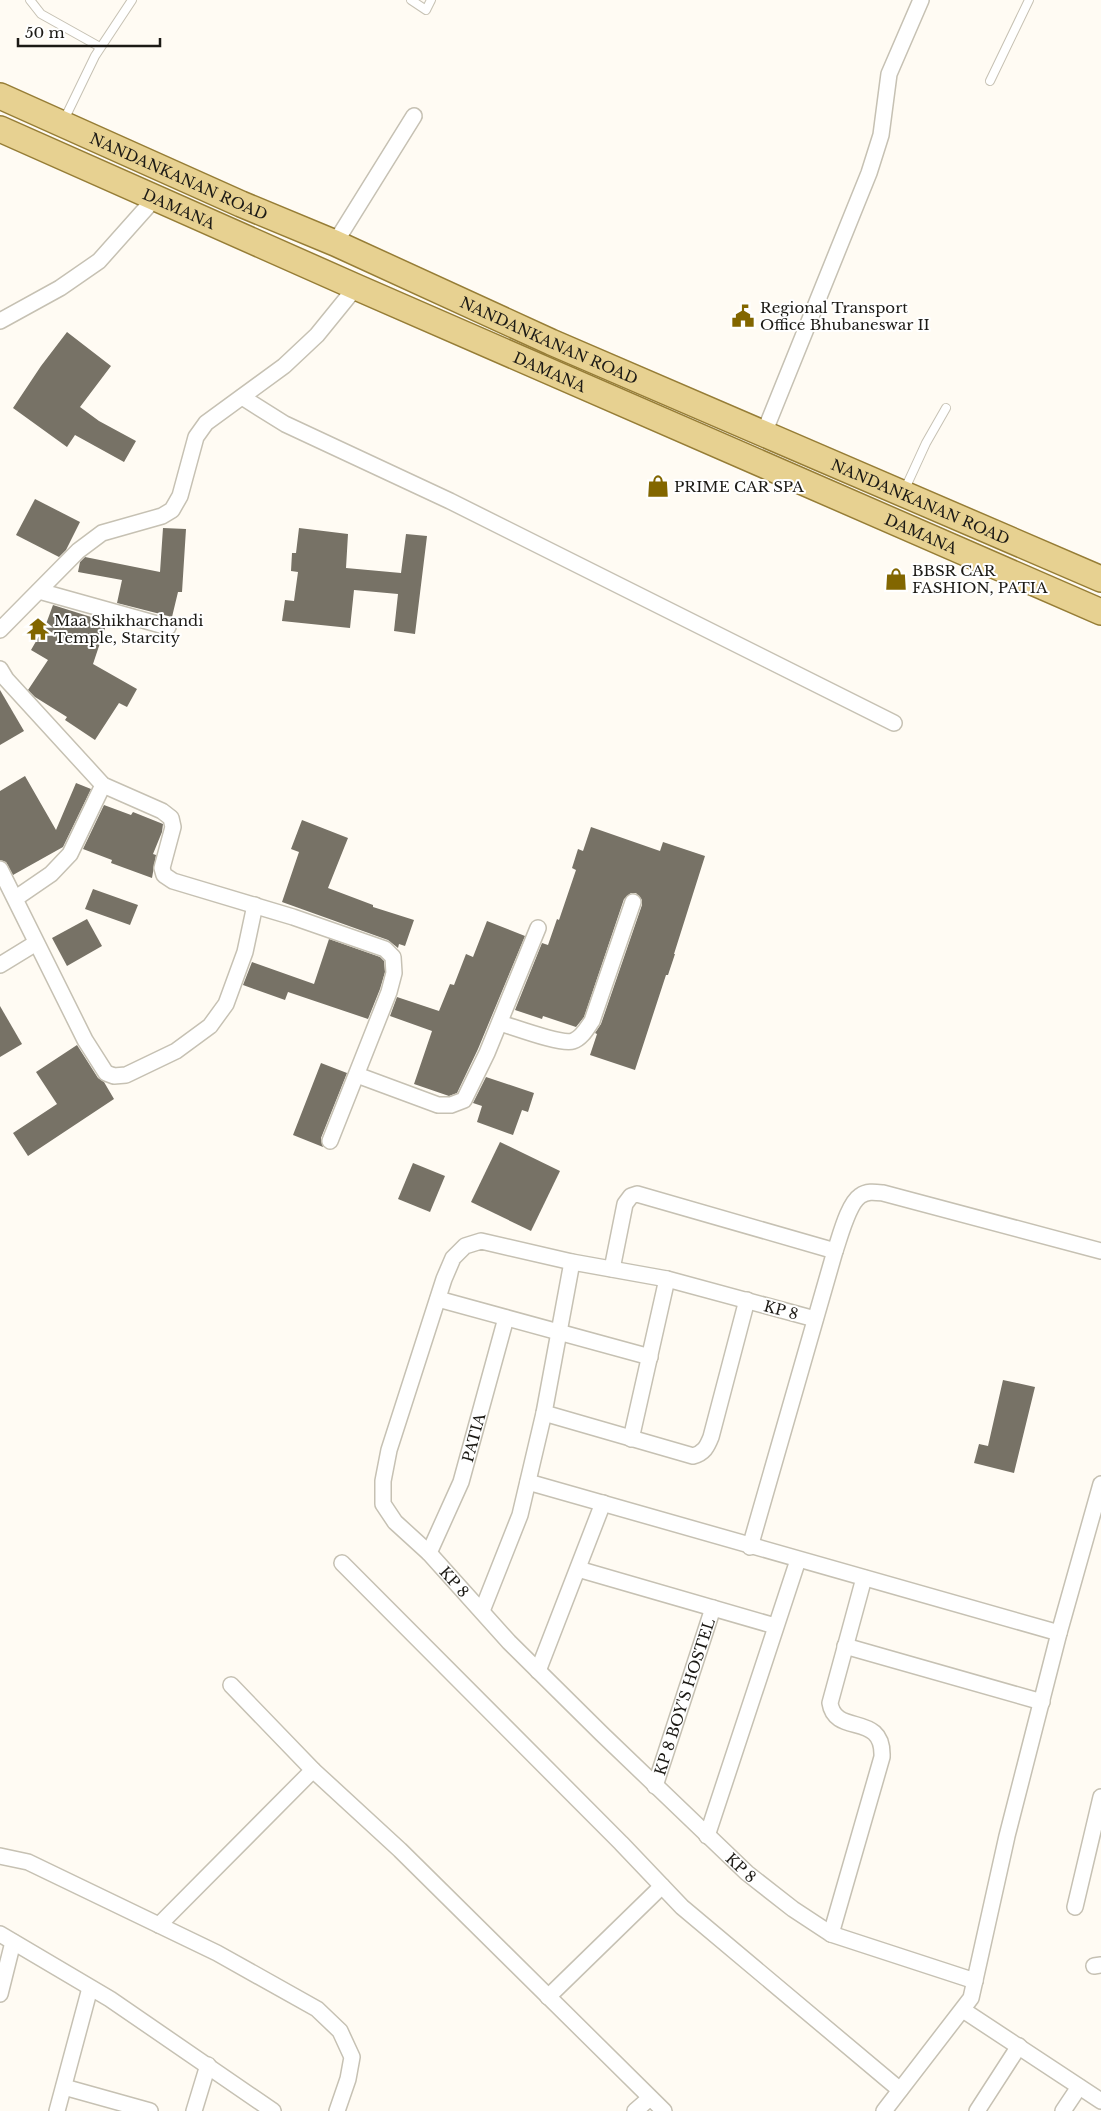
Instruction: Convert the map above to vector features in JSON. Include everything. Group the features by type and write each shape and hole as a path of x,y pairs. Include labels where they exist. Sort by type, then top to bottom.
{"main road":[{"name":"NANDANKANAN ROAD","path":"0,96 240,204 335,243 551,342 1101,579"},
{"name":"DAMANA","path":"0,129 356,287 1101,612"},
{"path":"1062,595 1074,567"}],"street":[{"path":"764,433 869,173 881,134 889,74 921,0"},
{"path":"335,243 414,116"},
{"path":"0,321 60,288 98,261 156,197"},
{"path":"0,630 78,551 102,533 162,516 172,510 180,496 196,437 206,423 284,366 318,336 356,287"},
{"path":"242,397 285,424 450,501 894,723"},
{"path":"39,591 168,627"},
{"path":"0,669 6,679 103,785 162,811 171,818 173,827 162,868 164,875 173,881 255,905 384,949 393,957 394,973 389,992 330,1141"},
{"path":"16,898 51,874 70,854 103,785"},
{"path":"0,869 85,1040 106,1073 114,1076 126,1075 176,1051 210,1026 226,1004 245,952 255,905"},
{"path":"500,1023 561,1041 573,1041 583,1034 592,1021 633,902"},
{"path":"356,1075 438,1104 451,1105 464,1100 477,1076 500,1023 538,928"},
{"path":"0,965 36,943"},
{"path":"750,1547 835,1251 852,1206 858,1197 870,1192 883,1192 1101,1250"},
{"path":"612,1269 625,1204 631,1196 637,1194 835,1251"},
{"name":"KP 8","path":"815,1319 667,1279 572,1262 481,1241 465,1246 453,1258 389,1450 383,1481 383,1504 395,1522 429,1553 538,1671 706,1836 748,1873 793,1909 831,1934 975,1981"},
{"path":"482,1611 520,1515 544,1413 572,1262"},
{"path":"631,1439 667,1279"},
{"path":"438,1299 650,1357"},
{"name":"KP 8","path":"544,1413 693,1456 700,1454 707,1448 747,1300"},
{"name":"PATIA","path":"429,1553 461,1482 506,1318"},
{"path":"528,1482 1059,1634"},
{"path":"884,2111 963,2010 970,1998 1007,1836 1059,1634 1101,1484"},
{"path":"538,1671 603,1503"},
{"path":"706,1836 798,1560"},
{"path":"342,1563 682,1907 900,2090"},
{"path":"578,1569 775,1626"},
{"path":"831,1934 882,1757 883,1744 878,1736 868,1729 838,1718 831,1713 830,1703 864,1578"},
{"name":"KP 8 BOY'S HOSTEL","path":"655,1786 713,1608"},
{"path":"845,1646 1042,1702"},
{"path":"231,1685 313,1770 400,1850 664,2111"},
{"path":"160,1925 313,1770"},
{"path":"1075,1907 1101,1797"},
{"path":"0,1856 28,1862 218,1953 316,2009 340,2031 352,2058 348,2079 337,2111"},
{"path":"548,1997 662,1886"},
{"path":"0,1934 90,1988 208,2065 273,2111"},
{"path":"0,1994 14,1942"},
{"path":"57,2111 90,1988"},
{"path":"963,2010 1101,2101"},
{"path":"977,2111 1019,2046"},
{"path":"194,2111 208,2065"},
{"path":"64,2087 150,2111"},
{"path":"1063,2111 1079,2087"},
{"path":"635,2111 650,2098"}],"lane":[{"path":"30,0 40,14 100,47"},
{"path":"63,124 100,47 132,0"},
{"path":"411,0 426,10 431,0"},
{"path":"990,81 1029,0"},
{"path":"903,493 926,443 946,408"}],"building":[{"path":"67,332 111,366 80,407 99,421 136,441 124,462 75,435 67,447 13,408 41,366"},
{"path":"35,499 80,522 66,550 59,557 16,535"},
{"path":"163,528 186,529 182,592 178,592 172,617 117,603 122,580 78,572 80,562 85,557 160,572"},
{"path":"299,528 348,534 346,568 401,573 406,534 427,536 415,634 394,631 398,594 354,590 350,628 282,621 285,600 294,601 298,572 291,571 292,553 296,553"},
{"path":"53,605 107,622 93,664 137,689 127,707 119,703 95,740 65,720 67,717 35,697 28,690 48,660 31,650 46,624"},
{"path":"0,690 24,731 0,745"},
{"path":"25,776 56,830 76,783 91,789 63,847 13,875 6,862 0,860 0,791"},
{"path":"104,805 131,815 133,812 163,824 162,832 153,854 156,855 152,878 111,863 112,860 83,849"},
{"path":"302,820 348,838 328,888 373,905 373,907 414,920 405,946 399,944 398,948 388,940 282,902 299,852 291,849"},
{"path":"591,827 660,851 663,842 705,856 675,954 668,975 666,975 635,1070 590,1055 597,1034 595,1033 601,1024 642,905 642,900 636,893 631,893 624,899 584,1017 576,1027 543,1016 542,1019 515,1010 542,943 548,945 557,919 559,920 576,870 572,868 578,849 583,851"},
{"path":"93,889 138,905 130,925 85,909"},
{"path":"87,919 102,946 67,966 52,938"},
{"path":"487,921 525,936 478,1049 457,1093 449,1096 414,1084 432,1031 390,1016 397,997 439,1011 450,984 454,985 466,954 473,957"},
{"path":"329,939 380,957 384,961 385,972 368,1019 288,992 285,1000 243,985 252,962 314,984"},
{"path":"0,1006 22,1044 0,1057"},
{"path":"77,1045 114,1099 28,1156 13,1133 57,1104 36,1072"},
{"path":"321,1063 347,1073 321,1138 323,1147 293,1135"},
{"path":"486,1077 534,1093 528,1112 522,1110 513,1135 477,1122 482,1106 473,1103"},
{"path":"500,1142 560,1171 531,1231 471,1202"},
{"path":"413,1163 445,1176 430,1212 398,1199"},
{"path":"1003,1380 1035,1387 1014,1473 974,1463 979,1444 988,1446"}],"place":[{"name":"Regional Transport Office Bhubaneswar II","path":"743,316"},
{"name":"PRIME CAR SPA","path":"658,486"},
{"name":"BBSR CAR FASHION, PATIA","path":"896,579"},
{"name":"Maa Shikharchandi Temple, Starcity","path":"38,629"}]}
